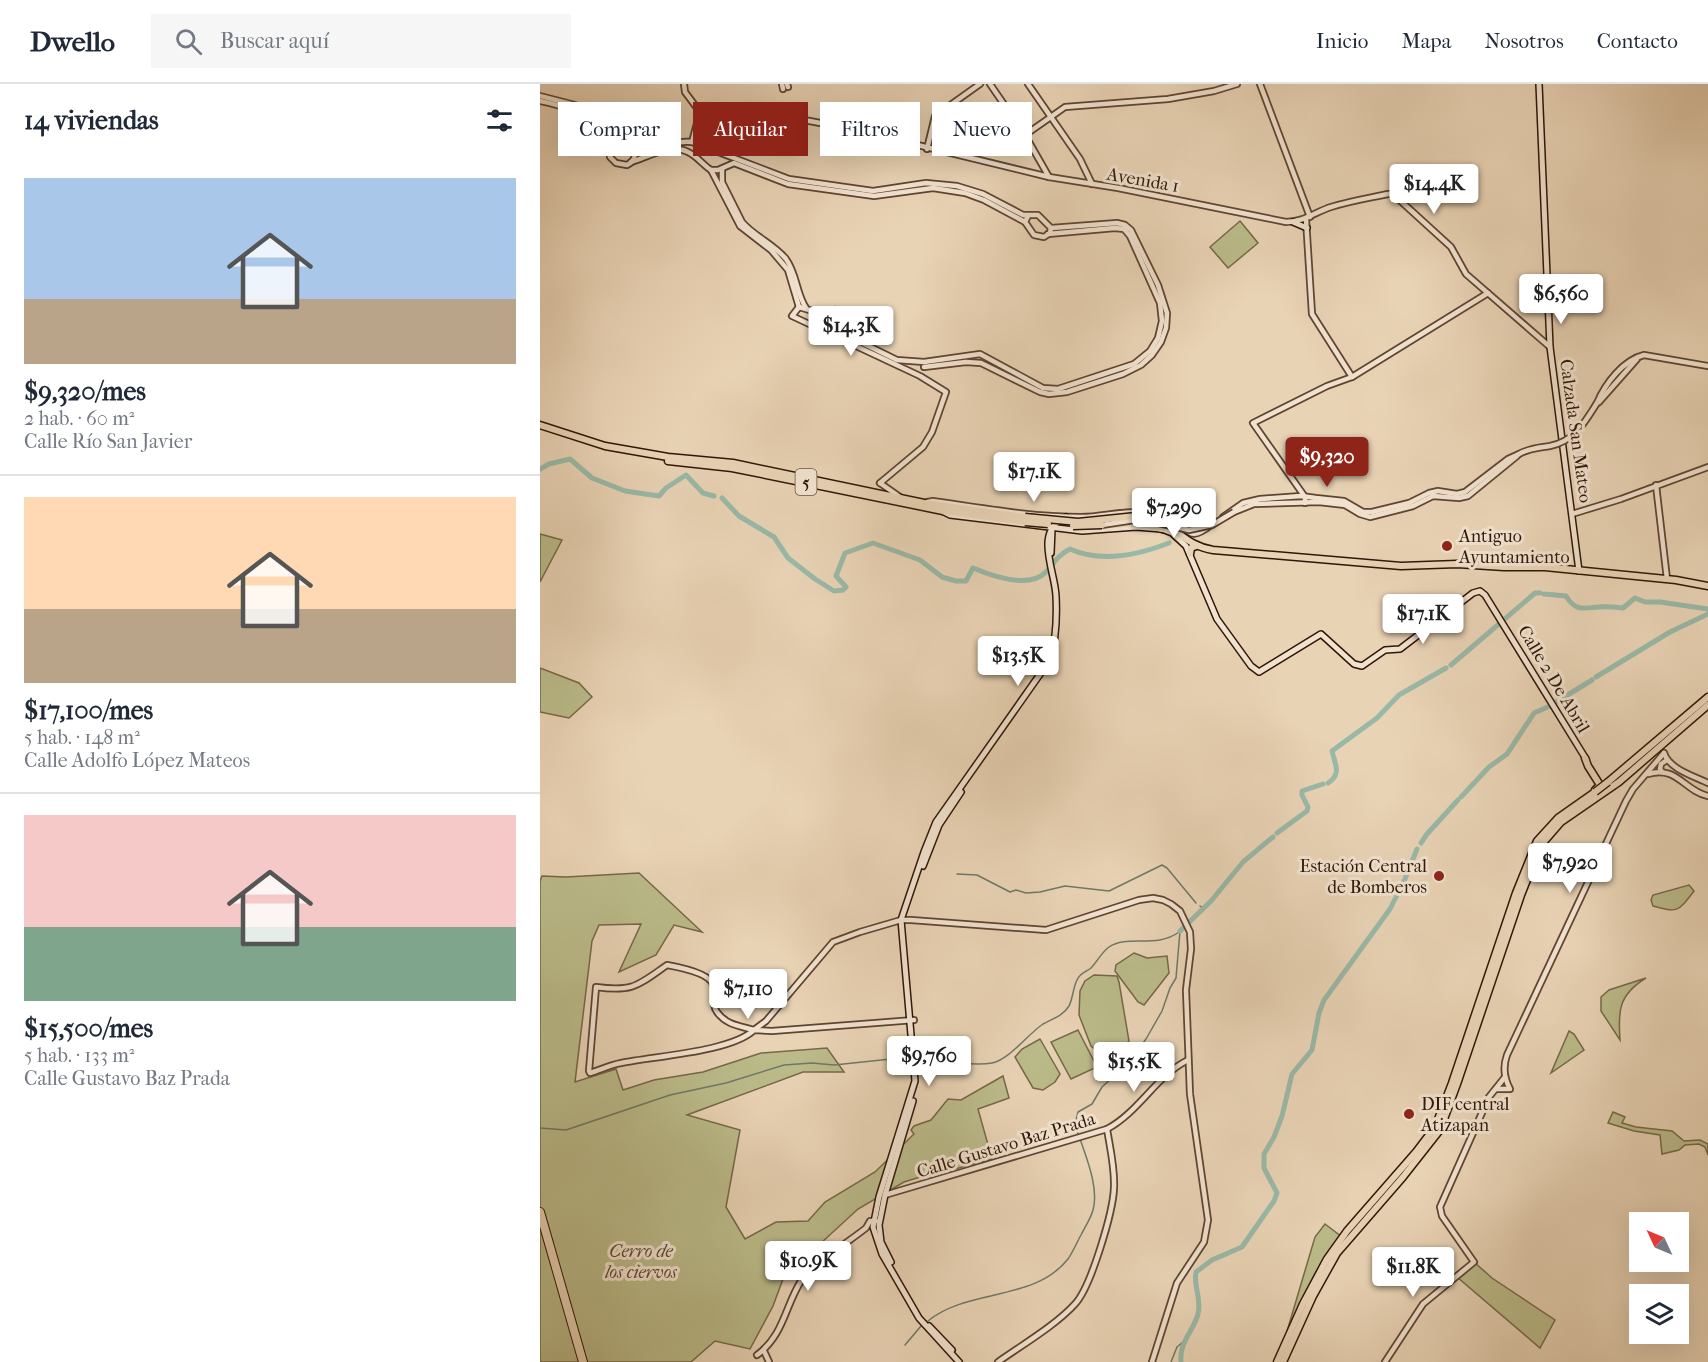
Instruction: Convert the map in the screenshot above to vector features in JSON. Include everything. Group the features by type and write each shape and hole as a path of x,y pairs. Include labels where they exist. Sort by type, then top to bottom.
{"highway":[{"path":"540,1212 580,1362"},
{"path":"540,1228 580,1362"}],"main road":[{"name":"Calzada San Mateo","path":"1539,84 1550,347 1577,569"},
{"path":"1293,222 1307,228"},
{"name":"5","path":"540,427 605,446 668,459 733,463 943,511 1082,526 1102,525"},
{"name":"5","path":"882,496 1027,520 1078,522 1142,515 1175,526 1196,546"},
{"path":"1044,515 1052,528 1052,566"},
{"path":"959,1362 919,1318 882,1254 874,1220 915,1081 903,920 939,825 1054,660 1058,645 1060,604 1052,566 1049,536 1056,521 1066,517"},
{"path":"1082,517 1077,524 1082,531"},
{"path":"1027,520 1049,536"},
{"path":"1102,525 1148,524 1181,539 1190,554"},
{"path":"1037,526 1082,531 1136,527 1162,529"},
{"path":"1175,526 1185,532"},
{"path":"1190,554 1192,547 1196,546 1212,550 1360,564 1545,567 1667,579 1708,586"},
{"name":"Calle 2 De Abril","path":"1190,554 1217,619 1251,666 1259,672 1321,634 1354,664 1362,666 1385,651 1400,649 1473,593 1480,591 1485,595 1585,758 1605,783"},
{"path":"1571,807 1595,792 1708,697"},
{"path":"1518,894 1550,833 1574,812 1609,790 1708,705"},
{"path":"1626,772 1651,755"},
{"path":"1277,1362 1303,1304 1329,1261 1434,1138 1537,841 1546,829 1571,807 1600,786 1585,758"},
{"path":"882,1196 877,1234 886,1253 921,1316 964,1362"},
{"path":"1283,1362 1329,1261"}],"street":[{"path":"684,84 685,92 693,103"},
{"path":"927,149 935,116 981,84"},
{"path":"990,84 1002,102"},
{"path":"1028,84 1080,159 1092,184"},
{"path":"1032,129 1065,107 1168,99 1214,91 1237,84"},
{"path":"1260,84 1308,218 1312,314 1352,377"},
{"path":"540,96 563,102"},
{"path":"540,101 558,105"},
{"name":"Avenida 1","path":"808,121 852,129 1049,177 1293,222 1308,218 1328,208 1393,194 1450,247 1466,273 1550,347"},
{"path":"681,142 692,142 693,138"},
{"path":"1032,147 1049,177"},
{"path":"610,156 613,161 623,165 665,151 679,149 692,155 711,170 740,226 771,250 782,262"},
{"path":"631,162 634,156"},
{"path":"806,308 791,267 774,246 742,222 722,182 728,156 782,178 807,184 874,196 937,186 975,191 1028,216 1038,215 1051,228 1119,228 1130,236 1162,309 1161,331 1150,351 1139,361 1128,367 1058,389 1043,388 976,354 924,364"},
{"path":"711,170 738,164 781,182 807,184"},
{"path":"799,307 816,312 836,330 897,360 924,364 976,362 1040,392 1058,394 1135,369 1156,349 1166,328 1166,306 1134,235 1128,227 1121,224 1037,237 1025,222 975,196 937,186"},
{"path":"1025,222 1028,216"},
{"path":"1048,234 1051,228"},
{"path":"774,246 792,279 799,307"},
{"path":"1305,500 1253,423 1327,386 1352,377 1488,293"},
{"path":"799,307 792,316 920,376 946,392 932,432 923,447 880,483"},
{"path":"827,322 829,314 835,310"},
{"path":"976,354 974,358 976,362"},
{"path":"1185,532 1193,534 1202,532 1237,506 1250,501 1305,500 1345,505 1364,516 1375,516 1413,506 1433,495 1459,498 1467,496 1530,448 1554,445 1567,440 1583,426 1601,398 1623,371 1639,357 1644,355 1708,366"},
{"path":"986,365 989,363 988,359"},
{"path":"920,376 924,364"},
{"path":"1572,514 1621,499 1708,467"},
{"path":"880,483 882,496"},
{"path":"880,483 902,498"},
{"path":"1656,485 1667,579"},
{"path":"1102,525 1141,519 1189,530 1212,525 1254,504 1305,500"},
{"path":"1027,520 1044,515 1066,517 1142,515 1175,526"},
{"path":"1496,1089 1510,1089 1505,1077 1507,1054 1628,796 1664,753 1667,760 1674,766 1708,783"},
{"path":"1662,772 1661,764 1667,760"},
{"path":"1646,775 1662,772 1680,778 1695,791 1708,796"},
{"path":"912,1020 772,1031 754,1030 729,1023 720,1016 714,1007 713,986 708,978 688,969 667,965 633,988 617,990 596,987 590,1073 619,1063 711,1048 746,1036 754,1030 766,1021 833,942 860,932 903,920 1046,930 1139,900 1153,898 1172,904 1180,911 1191,939 1186,990 1190,1094 1208,1226 1202,1246 1177,1283 1152,1362"},
{"name":"Calle Gustavo Baz Prada","path":"882,1196 1107,1129 1133,1111 1176,1067 1188,1060"},
{"path":"1385,1362 1423,1304 1474,1262 1446,1223 1440,1207 1489,1096 1505,1077"},
{"path":"998,1362 1067,1312 1085,1290 1109,1216 1114,1190 1114,1169 1107,1129"},
{"path":"757,1356 764,1350 785,1318 802,1280 866,1228 870,1221 874,1220 879,1225"},
{"path":"866,1228 870,1235 877,1234"},
{"path":"764,1350 769,1362"}],"green space":[{"path":"1240,221 1258,243 1228,268 1210,247"},
{"path":"540,534 562,540 540,582"},
{"path":"540,668 579,683 592,697 569,718 540,712"},
{"name":"Cerro de los ciervos","path":"639,873 702,932 674,925 656,955 619,972 641,924 599,925 592,941 575,1082 616,1069 623,1090 654,1080 703,1072 761,1053 827,1048 844,1072 803,1072 687,1115 740,1130 726,1207 745,1239 776,1222 808,1221 825,1202 875,1172 914,1134 911,1130 914,1126 931,1120 948,1099 961,1100 1003,1076 1009,1098 978,1109 992,1159 948,1171 946,1169 904,1182 858,1209 786,1271 773,1306 750,1349 715,1341 691,1362 540,1362 540,881 542,876"},
{"path":"1689,885 1694,891 1681,907 1668,910 1653,906 1651,900 1653,895"},
{"path":"1134,953 1147,958 1167,956 1169,973 1144,1005 1138,1002 1115,971 1116,965"},
{"path":"1094,975 1117,976 1129,1041 1117,1051 1106,1055 1102,1055 1091,1046 1079,1015 1080,991 1085,981"},
{"path":"1646,978 1630,991 1622,1005 1619,1021 1620,1040 1601,1011 1601,997 1609,990"},
{"path":"1078,1030 1097,1067 1071,1079 1051,1042"},
{"path":"1569,1031 1574,1034 1584,1050 1551,1073"},
{"path":"1040,1039 1060,1074 1055,1082 1043,1090 1033,1088 1015,1057 1022,1049"},
{"path":"1613,1112 1625,1117 1622,1123 1672,1131 1684,1141 1700,1140 1708,1144 1708,1155 1705,1147 1699,1144 1685,1145 1679,1150 1662,1154 1660,1135 1634,1131 1608,1123"},
{"path":"1325,1224 1342,1237 1285,1338 1315,1237"},
{"path":"1474,1262 1492,1278 1555,1320 1540,1348 1457,1277"}],"waterway":[{"path":"540,469 549,464 570,459 592,478 625,491 659,496 666,488 686,475 703,493 714,496"},
{"path":"722,498 739,516 774,537 788,558 834,591 843,590 846,587 836,576 845,553 873,543 920,560 942,577 956,581 966,581 973,568 1010,579 1030,580 1046,572 1059,557 1070,549 1094,556 1120,556 1169,543"},
{"path":"1451,665 1535,593 1540,593"},
{"path":"1544,594 1566,596 1573,605 1580,608 1623,608 1635,598 1645,602 1708,609"},
{"path":"1596,677 1670,632 1708,614"},
{"path":"1328,783 1336,772 1332,751 1377,718 1399,695 1446,668"},
{"path":"1553,704 1592,680"},
{"path":"1461,797 1489,767 1507,754 1534,713 1550,706"},
{"path":"1277,833 1307,811 1308,807 1302,791 1323,784"},
{"path":"1421,843 1458,800"},
{"path":"1180,931 1211,901 1243,862 1273,837"},
{"path":"1181,1362 1184,1343 1199,1309 1196,1272 1212,1260 1242,1247 1274,1201 1277,1193 1264,1168 1264,1154 1282,1116 1292,1074 1312,1050 1319,1013 1324,1000 1390,909 1417,849"},
{"path":"957,874 977,875 1010,892 1016,890 1026,893 1040,892 1065,886 1109,891 1162,865 1196,903"},
{"path":"1078,1134 1075,1124 1078,1112 1092,1104 1102,1087 1130,1061 1162,1011 1176,978 1180,931"},
{"path":"919,1056 936,1056 971,1064 988,1064 998,1061 1012,1052 1037,1028 1067,1009 1078,978 1091,968 1109,947 1117,943 1161,940 1179,932"},
{"path":"540,1128 566,1130 670,1095 726,1083 784,1065 812,1063 834,1065 910,1057"},
{"path":"928,1321 962,1303 1019,1289 1037,1282 1054,1273 1068,1259 1091,1216 1094,1202 1091,1174 1080,1139"},
{"path":"905,1345 921,1326"},
{"path":"1171,1362 1177,1347 1183,1342"}],"place":[{"name":"Antiguo Ayuntamiento","path":"1447,546"},
{"name":"Estación Central de Bomberos","path":"1439,876"},
{"name":"DIF central Atizapan","path":"1409,1114"}]}
